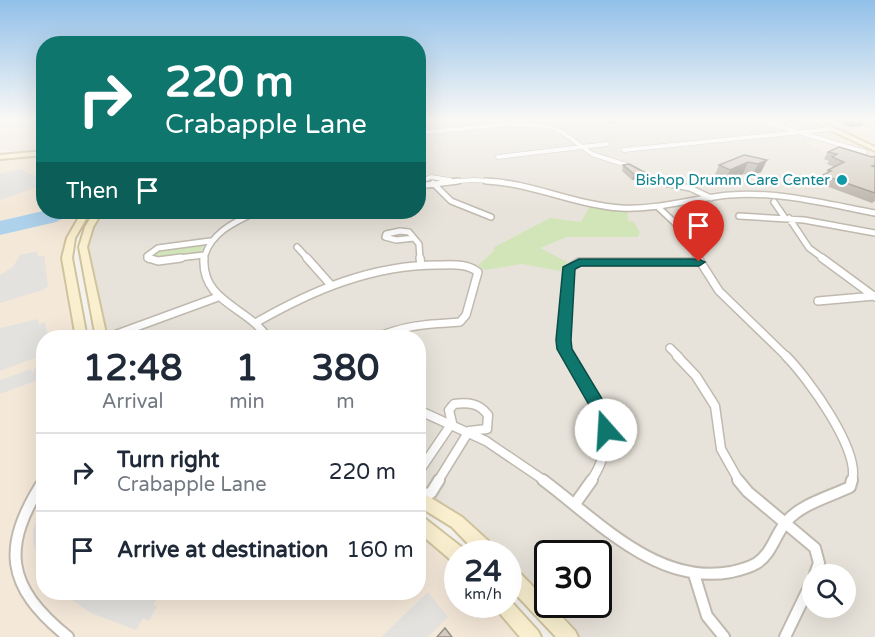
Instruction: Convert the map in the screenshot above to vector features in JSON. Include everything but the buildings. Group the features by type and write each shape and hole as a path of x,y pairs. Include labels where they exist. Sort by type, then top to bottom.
{"street":[{"path":"498,157 558,150"},
{"path":"584,150 594,156 630,166 650,179 690,187 711,198"},
{"path":"857,150 865,152"},
{"path":"0,154 36,152"},
{"path":"426,180 431,177 453,181 511,184 575,201 609,207 659,208 721,196 769,195 875,213"},
{"path":"426,183 453,181"},
{"path":"433,183 451,201 491,218"},
{"path":"774,202 809,248 874,296"},
{"path":"426,413 479,436 524,465 639,552 671,568 694,574 724,574 753,566 773,548 785,523 796,514 850,487 855,471 853,460 824,403 809,381 732,305 699,262 675,223 659,208"},
{"path":"739,216 787,218 875,233"},
{"path":"80,330 67,258 71,238 82,219"},
{"path":"94,219 83,247 102,330"},
{"path":"241,219 228,225 210,241 204,255 205,273 218,297 256,322 262,330"},
{"path":"414,238 419,244 421,265"},
{"path":"204,255 158,261 149,260 147,256 158,248 210,241"},
{"path":"297,247 330,284"},
{"path":"575,504 600,470 605,450 606,430 601,411 565,349 563,340 569,267 579,262 699,262"},
{"path":"256,322 330,284 383,269 421,265 468,266 478,272 464,319 455,324 427,323 393,330"},
{"path":"818,301 874,296"},
{"path":"126,330 218,297"},
{"path":"670,348 696,376 715,406 721,449 734,476 747,492 808,540 815,548 819,564"},
{"path":"426,461 452,423 449,410 454,404 466,401 474,403 483,407 488,415 487,429 469,431"},
{"path":"426,494 431,493 469,431"},
{"path":"36,489 13,526 8,548 9,568 20,591 33,608 68,637"},
{"path":"426,501 457,522 476,540"},
{"path":"426,529 444,543"},
{"path":"694,574 702,606 709,620 724,637"},
{"path":"522,588 569,637"},
{"path":"785,637 802,602"},
{"path":"515,618 532,637"}],"shaded area":[{"path":"3,150 36,150 13,152"},
{"path":"426,150 829,150 862,157 875,156 875,637 577,637 559,618 612,618 612,540 534,540 534,591 522,579 522,540 484,540 467,522 426,495 426,330 105,330 88,250 92,226 96,219 426,219"},
{"path":"820,150 872,150 875,151 875,156 862,157 836,152 826,153"},
{"path":"36,156 36,219 81,219 68,248 77,330 36,330 36,600 426,600 426,532 444,549 444,618 508,618 525,637 0,637 0,160"},
{"path":"20,169 36,177 36,187 0,200 0,174"},
{"path":"37,251 38,257 44,255 48,286 43,290 0,303 0,275 13,267 20,255"},
{"path":"38,319 39,324 45,322 47,330 36,330 36,358 0,371 0,328"},
{"path":"36,367 36,381 0,394 0,380 31,369 32,373"},
{"path":"36,522 36,553 33,543 33,530"},
{"path":"428,592 444,612 444,618 447,618 428,637 381,637 420,600 426,600"},
{"path":"72,600 156,600 153,605 157,606 149,621 143,618 136,630 91,613"}],"green space":[{"path":"590,206 627,210 628,221 634,222 640,232 638,237 567,237 540,248 567,262 561,271 522,264 485,270 478,265 495,250 493,248 550,218 581,222"},
{"path":"203,244 200,253 156,259 151,257 154,251"}],"water":[{"path":"36,213 36,219 62,219 0,235 0,221"}],"place":[{"name":"Bishop Drumm Care Center","path":"842,180"}],"route":[{"path":"606,430 601,411 565,349 563,340 569,267 579,262 699,262"}]}
